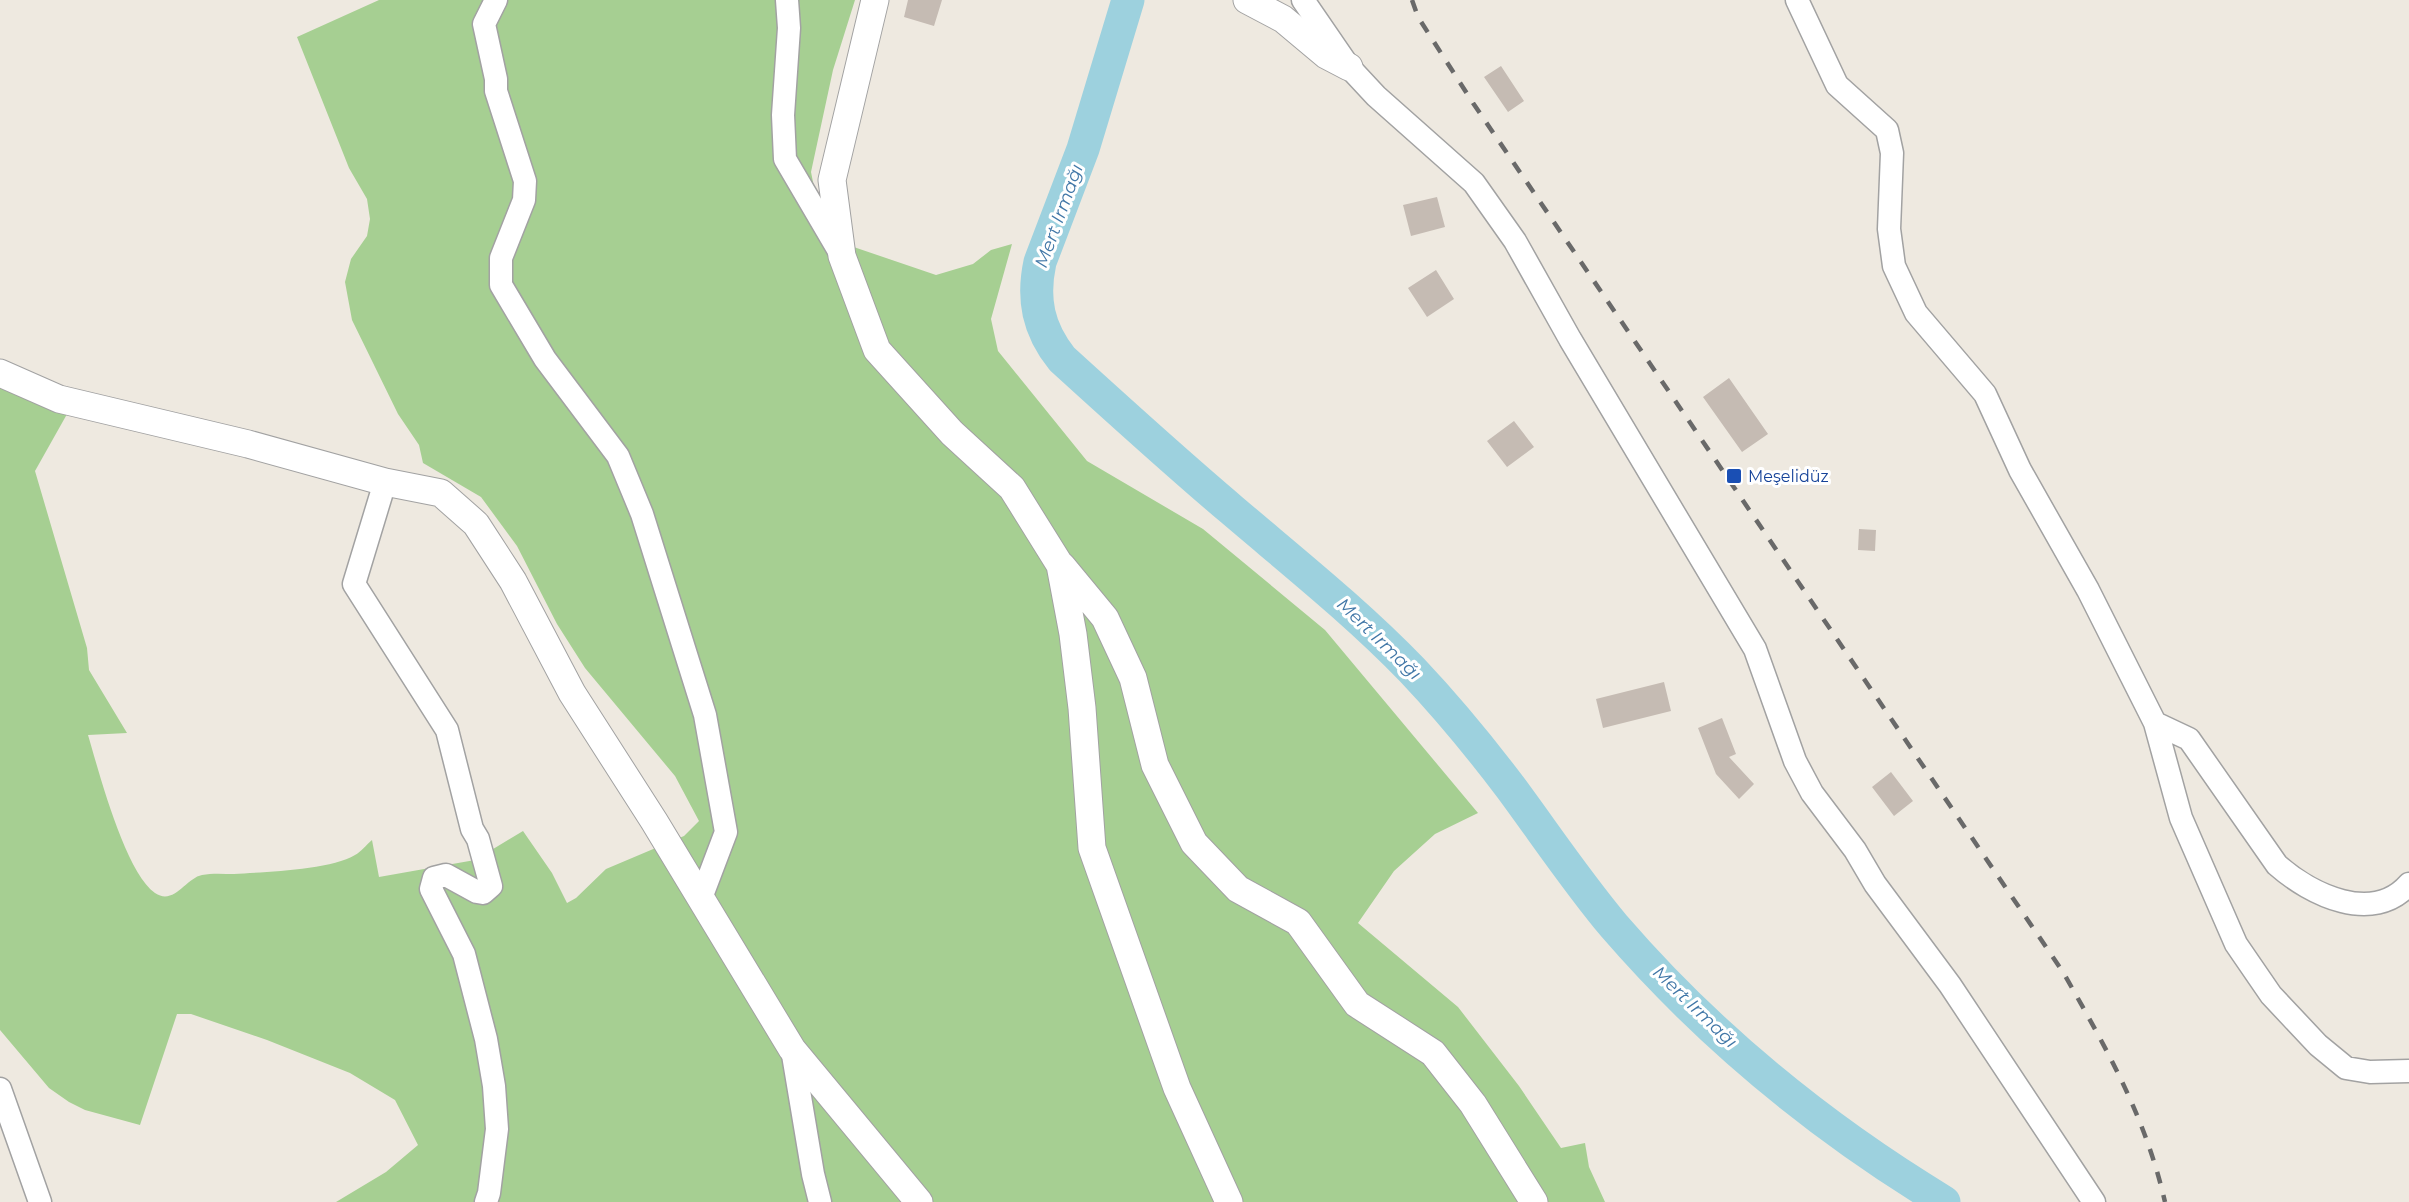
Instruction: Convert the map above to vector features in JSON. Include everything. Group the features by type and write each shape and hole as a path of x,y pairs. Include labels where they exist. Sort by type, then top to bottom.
{"street":[{"path":"496,0 484,24 496,79 496,91 525,181 524,200 501,258 501,285 545,359 618,456 642,514 705,715 726,832 701,898"},
{"path":"786,0 789,28 783,115 785,159 842,256 878,350 952,433 1012,488 1060,565 1106,618 1133,678 1155,765 1194,843 1238,889 1298,922 1357,1004 1433,1053 1473,1104 1534,1202"},
{"path":"842,256 832,180 875,0"},
{"path":"1247,0 1283,19 1326,56 1349,67"},
{"path":"1303,0 1349,67 1376,96 1474,183 1515,241 1570,339 1755,649 1795,760 1812,793 1855,850 1875,884 1950,985 2094,1202"},
{"path":"1797,0 1837,86 1887,130 1892,153 1889,229 1894,266 1916,313 1985,394 2020,470 2088,590 2155,723 2181,818 2236,944 2271,995 2318,1045 2346,1068 2370,1072 2409,1071"},
{"path":"0,373 59,399 248,444 385,482 441,493 476,524 513,581 572,693 792,1048 920,1202"},
{"path":"385,482 354,584 447,730 472,829 478,839 491,886 483,893 477,892 446,875 434,878 431,889 464,954 488,1050 494,1086 496,1129 486,1202"},
{"path":"1060,565 1073,634 1082,708 1092,848 1177,1088 1229,1202"},
{"path":"2155,723 2189,739 2277,866 2296,881 2320,895 2363,904 2382,902 2399,896 2409,884"},
{"path":"792,1048 813,1174 820,1202"},
{"path":"0,1089 40,1202"}],"green space":[{"path":"379,0 855,0 833,70 811,172 825,242 839,242 936,275 973,264 991,250 1012,244 991,319 998,351 1087,461 1203,529 1325,630 1478,813 1435,834 1394,871 1358,923 1458,1007 1519,1086 1561,1148 1585,1143 1589,1167 1605,1202 336,1202 386,1172 418,1145 395,1100 350,1073 267,1040 191,1014 177,1014 140,1125 85,1110 49,1088 0,1030 0,386 71,407 35,471 87,648 89,670 127,733 88,735 106,796 124,844 133,865 144,882 155,893 162,896 174,894 202,875 279,871 330,864 355,855 372,840 379,877 475,860 523,831 552,873 567,903 576,898 606,869 684,836 699,821 675,776 585,668 557,624 517,546 481,497 423,463 419,445 398,414 352,320 345,282 351,259 367,236 370,219 367,199 349,168 297,37"}],"building":[{"path":"908,0 942,0 934,26 904,17"},
{"path":"1501,66 1524,101 1508,112 1484,77"},
{"path":"1437,197 1445,227 1411,236 1403,205"},
{"path":"1436,270 1454,299 1427,317 1408,288"},
{"path":"1729,378 1768,434 1742,452 1703,397"},
{"path":"1514,421 1534,447 1507,467 1487,441"},
{"path":"1859,529 1876,530 1875,551 1858,550"},
{"path":"1664,682 1671,711 1603,728 1596,699"},
{"path":"1722,718 1736,754 1729,757 1754,784 1739,799 1716,774 1698,728"},
{"path":"1891,772 1913,801 1894,816 1872,787"}],"waterway":[{"name":"Mert Irmağı","path":"1128,0 1083,149 1040,262 1037,301 1042,325 1054,348 1062,359 1125,416 1210,492 1347,608 1412,670 1487,757 1614,926 1688,1005 1727,1042 1810,1111 1853,1143 1944,1202"}],"railway":[{"path":"1412,0 1418,17 1473,103 2063,972 2123,1083 2147,1140 2165,1202"}],"place":[{"name":"Meşelidüz","path":"1734,476"}]}
